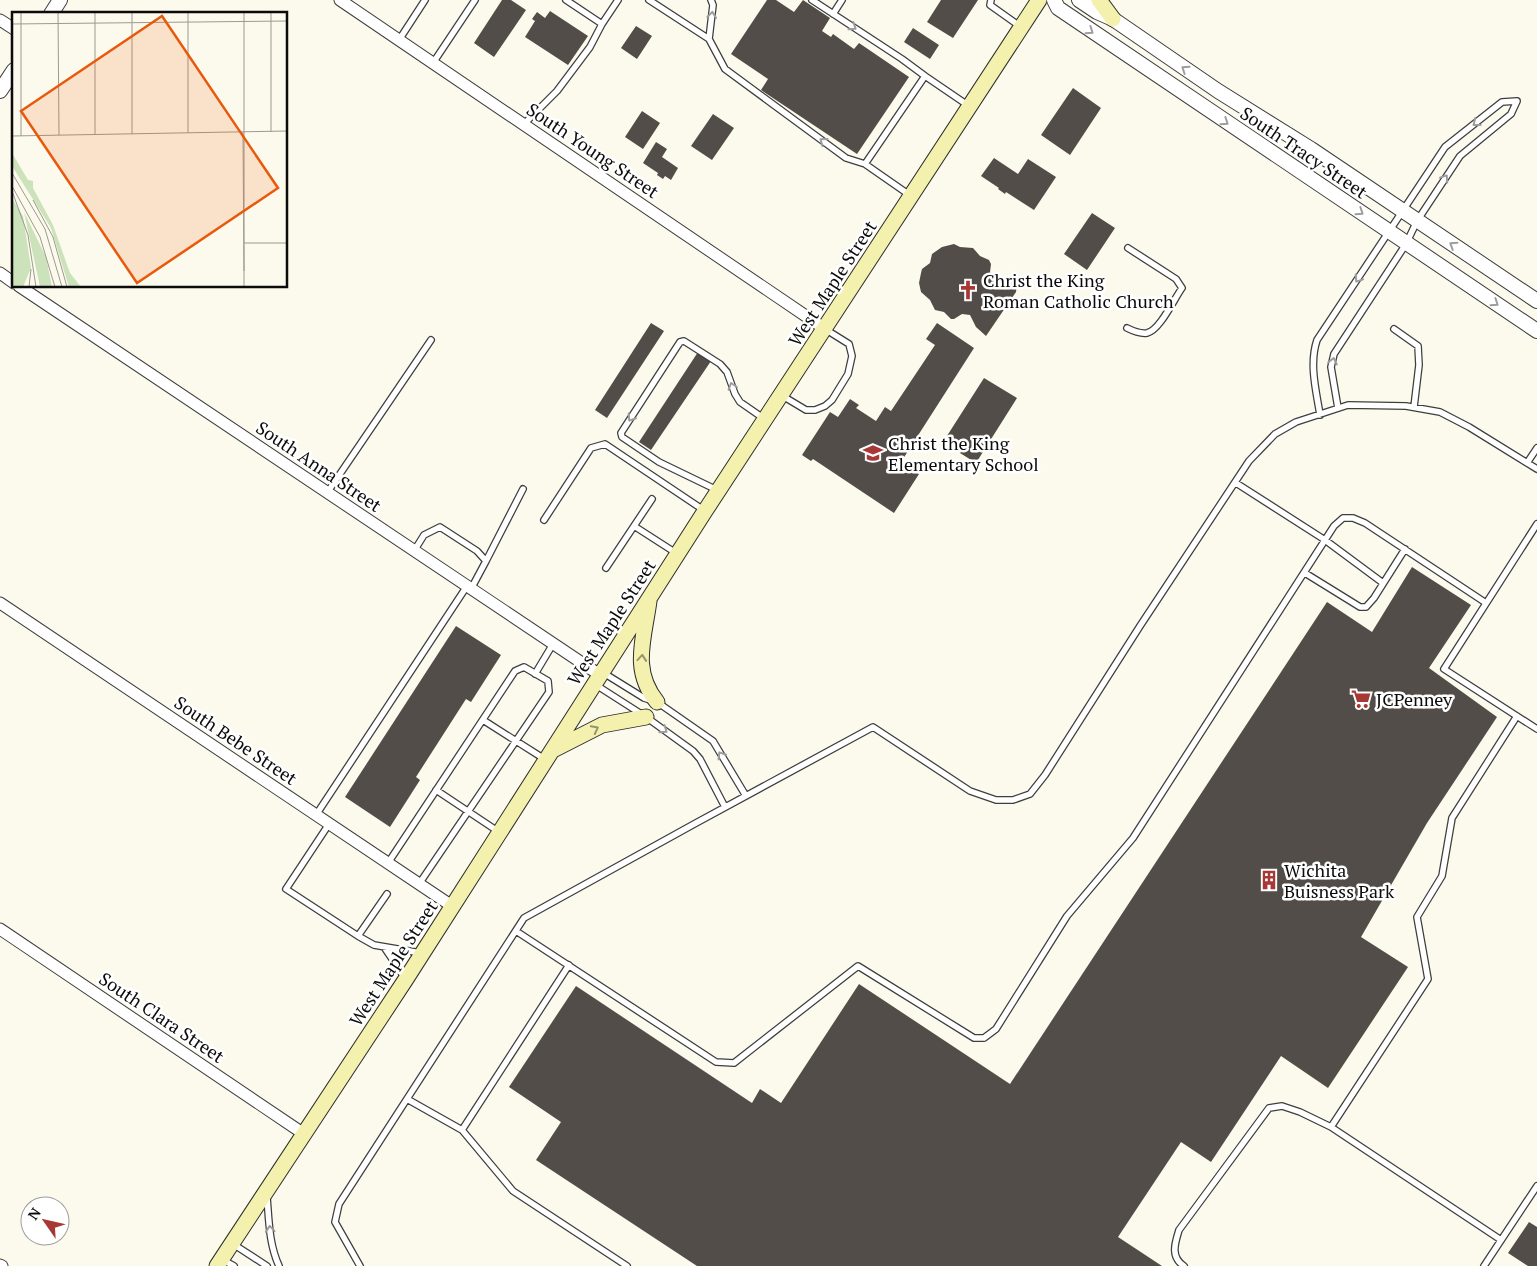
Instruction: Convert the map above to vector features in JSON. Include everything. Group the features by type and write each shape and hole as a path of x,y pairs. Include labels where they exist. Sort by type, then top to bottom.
{"main road":[{"name":"West Maple Street","path":"224,1264 232,1243 406,979 677,554 1039,0"},
{"path":"1099,0 1113,19"},
{"path":"650,597 641,664 649,692 658,702"},
{"path":"548,755 602,725 646,717"}],"street":[{"path":"52,12 60,0"},
{"name":"South Young Street","path":"340,0 825,329"},
{"name":"South Tracy Street","path":"1054,0 1058,8 1537,331"},
{"name":"South Tracy Street","path":"1079,0 1097,12 1113,19 1218,91 1311,150 1537,300"},
{"path":"0,20 12,28"},
{"path":"0,91 12,73"},
{"path":"0,273 12,282"},
{"name":"South Anna Street","path":"22,288 469,587 599,677"},
{"name":"South Bebe Street","path":"0,603 452,906"},
{"name":"South Clara Street","path":"0,929 304,1134"}],"lane":[{"path":"399,40 425,0"},
{"path":"433,63 475,0"},
{"path":"566,0 602,24"},
{"path":"524,124 557,91 590,46 618,0"},
{"path":"650,0 709,39 725,69 846,158 865,164 911,196"},
{"path":"709,39 713,5 711,0"},
{"path":"812,0 969,106"},
{"path":"833,14 842,0"},
{"path":"991,0 990,5 1021,27"},
{"path":"865,164 925,76"},
{"path":"1320,414 1312,362 1317,340 1445,147 1502,102 1518,101 1511,114 1460,156 1417,221 1406,244 1334,354 1331,368 1338,408"},
{"path":"1127,328 1135,332 1147,333 1157,327 1182,288 1176,279 1128,248"},
{"path":"781,396 806,410 815,410 825,406 832,400 848,374 852,356 849,344 825,329"},
{"path":"1394,329 1418,346 1419,365 1414,407"},
{"path":"327,492 431,340"},
{"path":"718,491 659,462 622,437 621,433 680,342 684,341 720,364 727,372 740,402 765,419"},
{"path":"360,1266 335,1222 339,1204 524,918 873,727 970,791 996,800 1013,800 1030,794 1045,776 1140,626 1250,461 1275,434 1296,422 1348,405 1414,407 1440,412 1469,427 1537,469"},
{"path":"544,520 591,448 605,444 705,511"},
{"path":"1528,463 1537,448"},
{"path":"1236,482 1326,540 1383,583"},
{"path":"316,815 486,561 523,489"},
{"path":"606,568 652,499"},
{"path":"516,931 716,1062 734,1063 858,966 974,1038 984,1038 996,1029 1067,916 1133,838 1334,526 1343,518 1353,518 1365,523 1486,603"},
{"path":"1537,524 1444,669 1537,729"},
{"path":"634,526 677,554"},
{"path":"414,551 424,535 440,528 477,551 486,561"},
{"path":"1305,572 1360,607 1366,607 1404,549"},
{"path":"535,674 553,644"},
{"path":"388,863 515,670 524,667 548,681 549,692 419,884"},
{"path":"599,677 644,698 658,702 713,742 746,796"},
{"path":"599,677 646,717 686,745 696,755 725,807"},
{"path":"1331,1127 1428,979 1417,917 1442,876 1452,818 1517,716"},
{"path":"482,720 516,741 548,755"},
{"path":"436,790 499,832"},
{"path":"329,824 286,889 374,945 422,954"},
{"path":"358,936 387,894"},
{"path":"384,946 406,979"},
{"path":"462,1130 568,964"},
{"path":"407,1099 462,1130 514,1191 627,1266"},
{"path":"1184,1266 1179,1263 1174,1248 1179,1230 1269,1108 1282,1106 1300,1112 1331,1127 1501,1240"},
{"path":"1484,1266 1537,1186"},
{"path":"266,1191 270,1237 274,1256 279,1266"},
{"path":"232,1243 267,1266"}],"building":[{"path":"502,0 511,0 526,10 494,57 474,43"},
{"path":"767,0 776,0 794,12 803,0 830,18 822,31 831,37 833,34 854,49 859,43 909,77 857,154 761,90 768,79 731,54"},
{"path":"941,0 978,0 953,38 927,22"},
{"path":"550,11 588,36 568,65 525,37 535,21 532,19 537,12 545,18"},
{"path":"636,26 652,36 637,59 621,48"},
{"path":"913,28 939,45 930,59 904,42"},
{"path":"1073,88 1101,108 1070,155 1041,135"},
{"path":"642,111 660,123 643,149 625,137"},
{"path":"713,114 734,128 712,160 691,146"},
{"path":"656,142 667,149 662,157 678,168 671,180 665,176 663,179 657,175 658,173 643,163"},
{"path":"994,158 1018,174 1028,159 1056,177 1034,210 1006,192 1005,194 981,176"},
{"path":"1092,213 1115,228 1087,270 1064,254"},
{"name":"Christ the King Roman Catholic Church","path":"954,244 960,247 973,248 980,256 989,260 991,264 990,272 995,280 1000,283 1017,284 1016,292 986,336 976,327 970,315 962,314 951,319 944,312 935,310 930,300 921,292 919,283 922,269 930,263 932,254 942,247"},
{"path":"651,323 664,331 607,418 595,410"},
{"path":"937,323 974,348 901,462 919,474 894,513 813,459 811,461 802,455 830,412 838,417 850,399 859,405 856,408 876,421 885,407 891,411 935,345 926,339"},
{"path":"698,352 711,361 651,450 639,442"},
{"path":"984,378 1017,398 976,463 960,453 963,450 945,439"},
{"name":"Wichita Buisness Park","path":"1412,567 1471,605 1429,668 1497,717 1427,823 1361,937 1408,967 1328,1088 1281,1056 1211,1162 1181,1142 1118,1237 1162,1266 697,1266 536,1160 561,1122 509,1087 576,986 752,1103 760,1089 781,1103 859,984 1010,1084 1327,602 1372,632"},
{"path":"456,626 501,655 471,702 466,699 416,777 420,780 390,827 345,797"},
{"path":"1529,1222 1537,1227 1537,1266 1528,1266 1508,1253"}],"place":[{"name":"Christ the King Roman Catholic Church","path":"968,290"},
{"name":"Christ the King Elementary School","path":"873,453"},
{"name":"JCPenney","path":"1361,699"},
{"name":"Wichita Buisness Park","path":"1269,880"}]}
